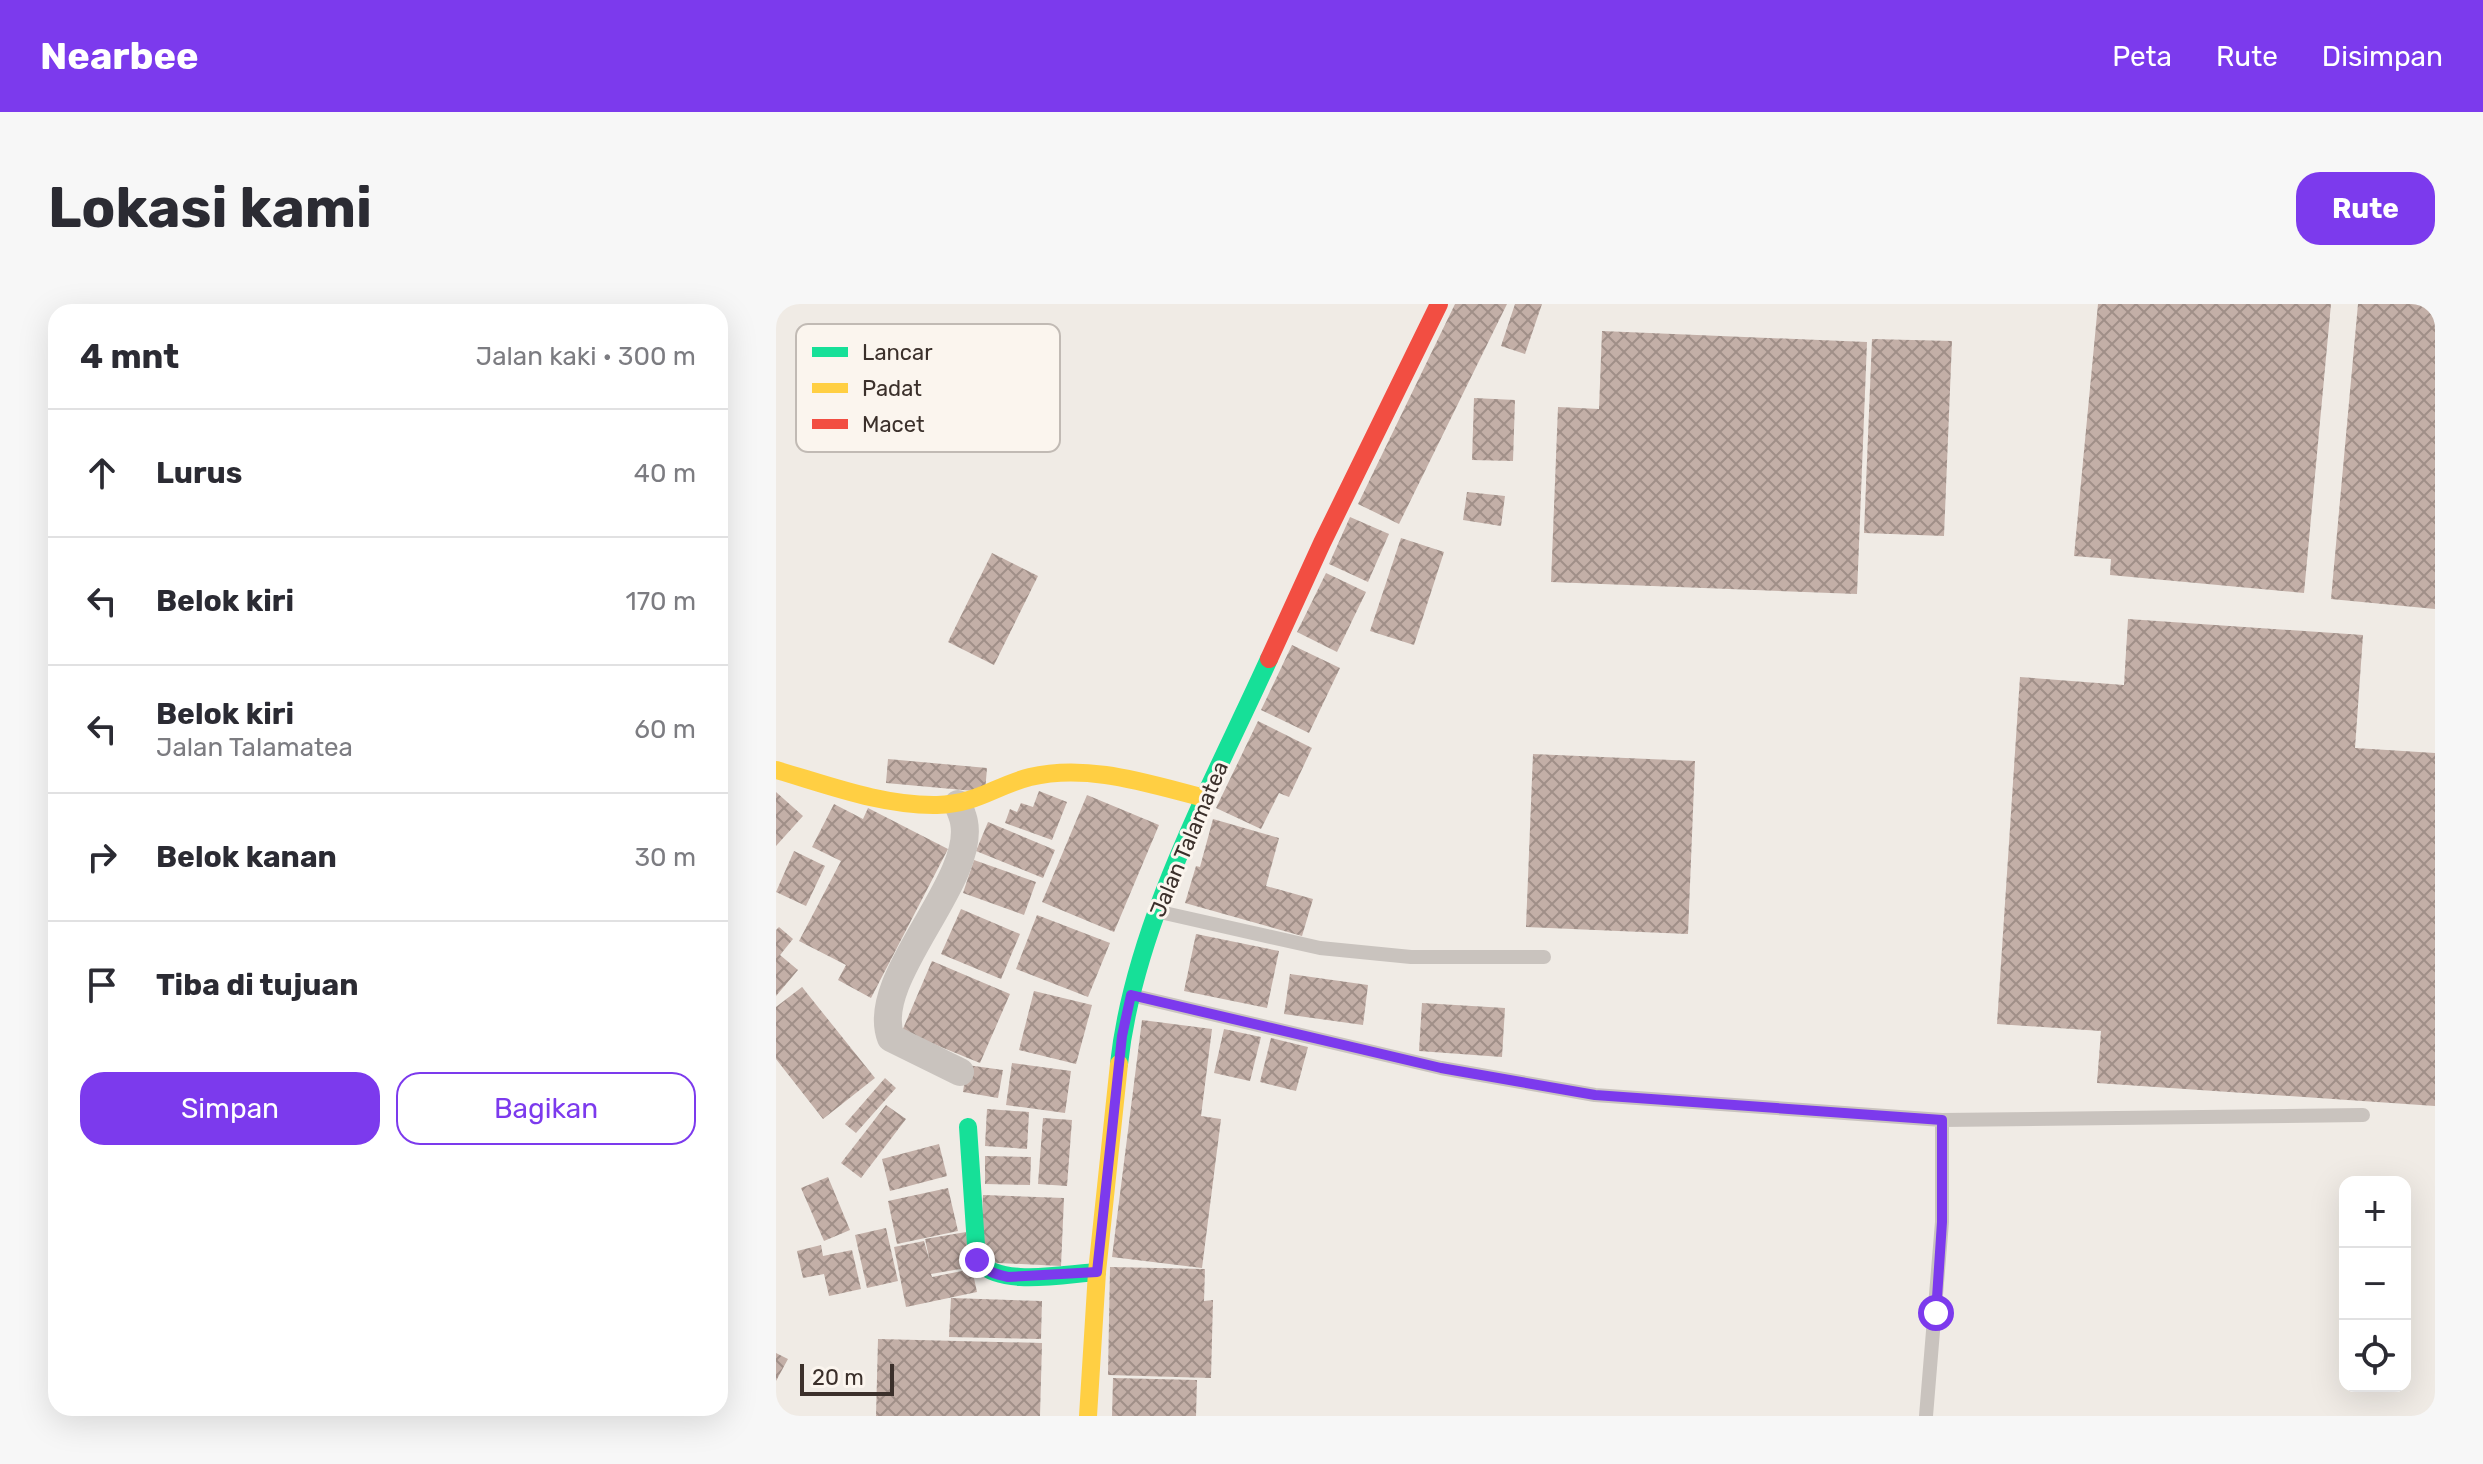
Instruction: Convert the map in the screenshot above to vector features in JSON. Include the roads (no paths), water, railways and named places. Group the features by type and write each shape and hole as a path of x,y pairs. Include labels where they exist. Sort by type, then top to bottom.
{"street":[{"name":"Jalan Talamatea","path":"1088,1416 1097,1272 1122,1036 1155,911 1322,543 1439,304"},
{"path":"776,770 884,800 914,804 958,804 1031,777 1061,773 1110,776 1205,798"},
{"path":"958,804 965,823 959,862 910,955 891,999 886,1026 891,1038 960,1072"},
{"path":"968,1127 977,1260 984,1269 1008,1277 1097,1272"}],"lane":[{"path":"1155,911 1320,948 1411,957 1544,957"},
{"path":"1131,995 1441,1068 1595,1095 1942,1120 2363,1115"},
{"path":"1926,1416 1942,1222 1942,1120"}]}
